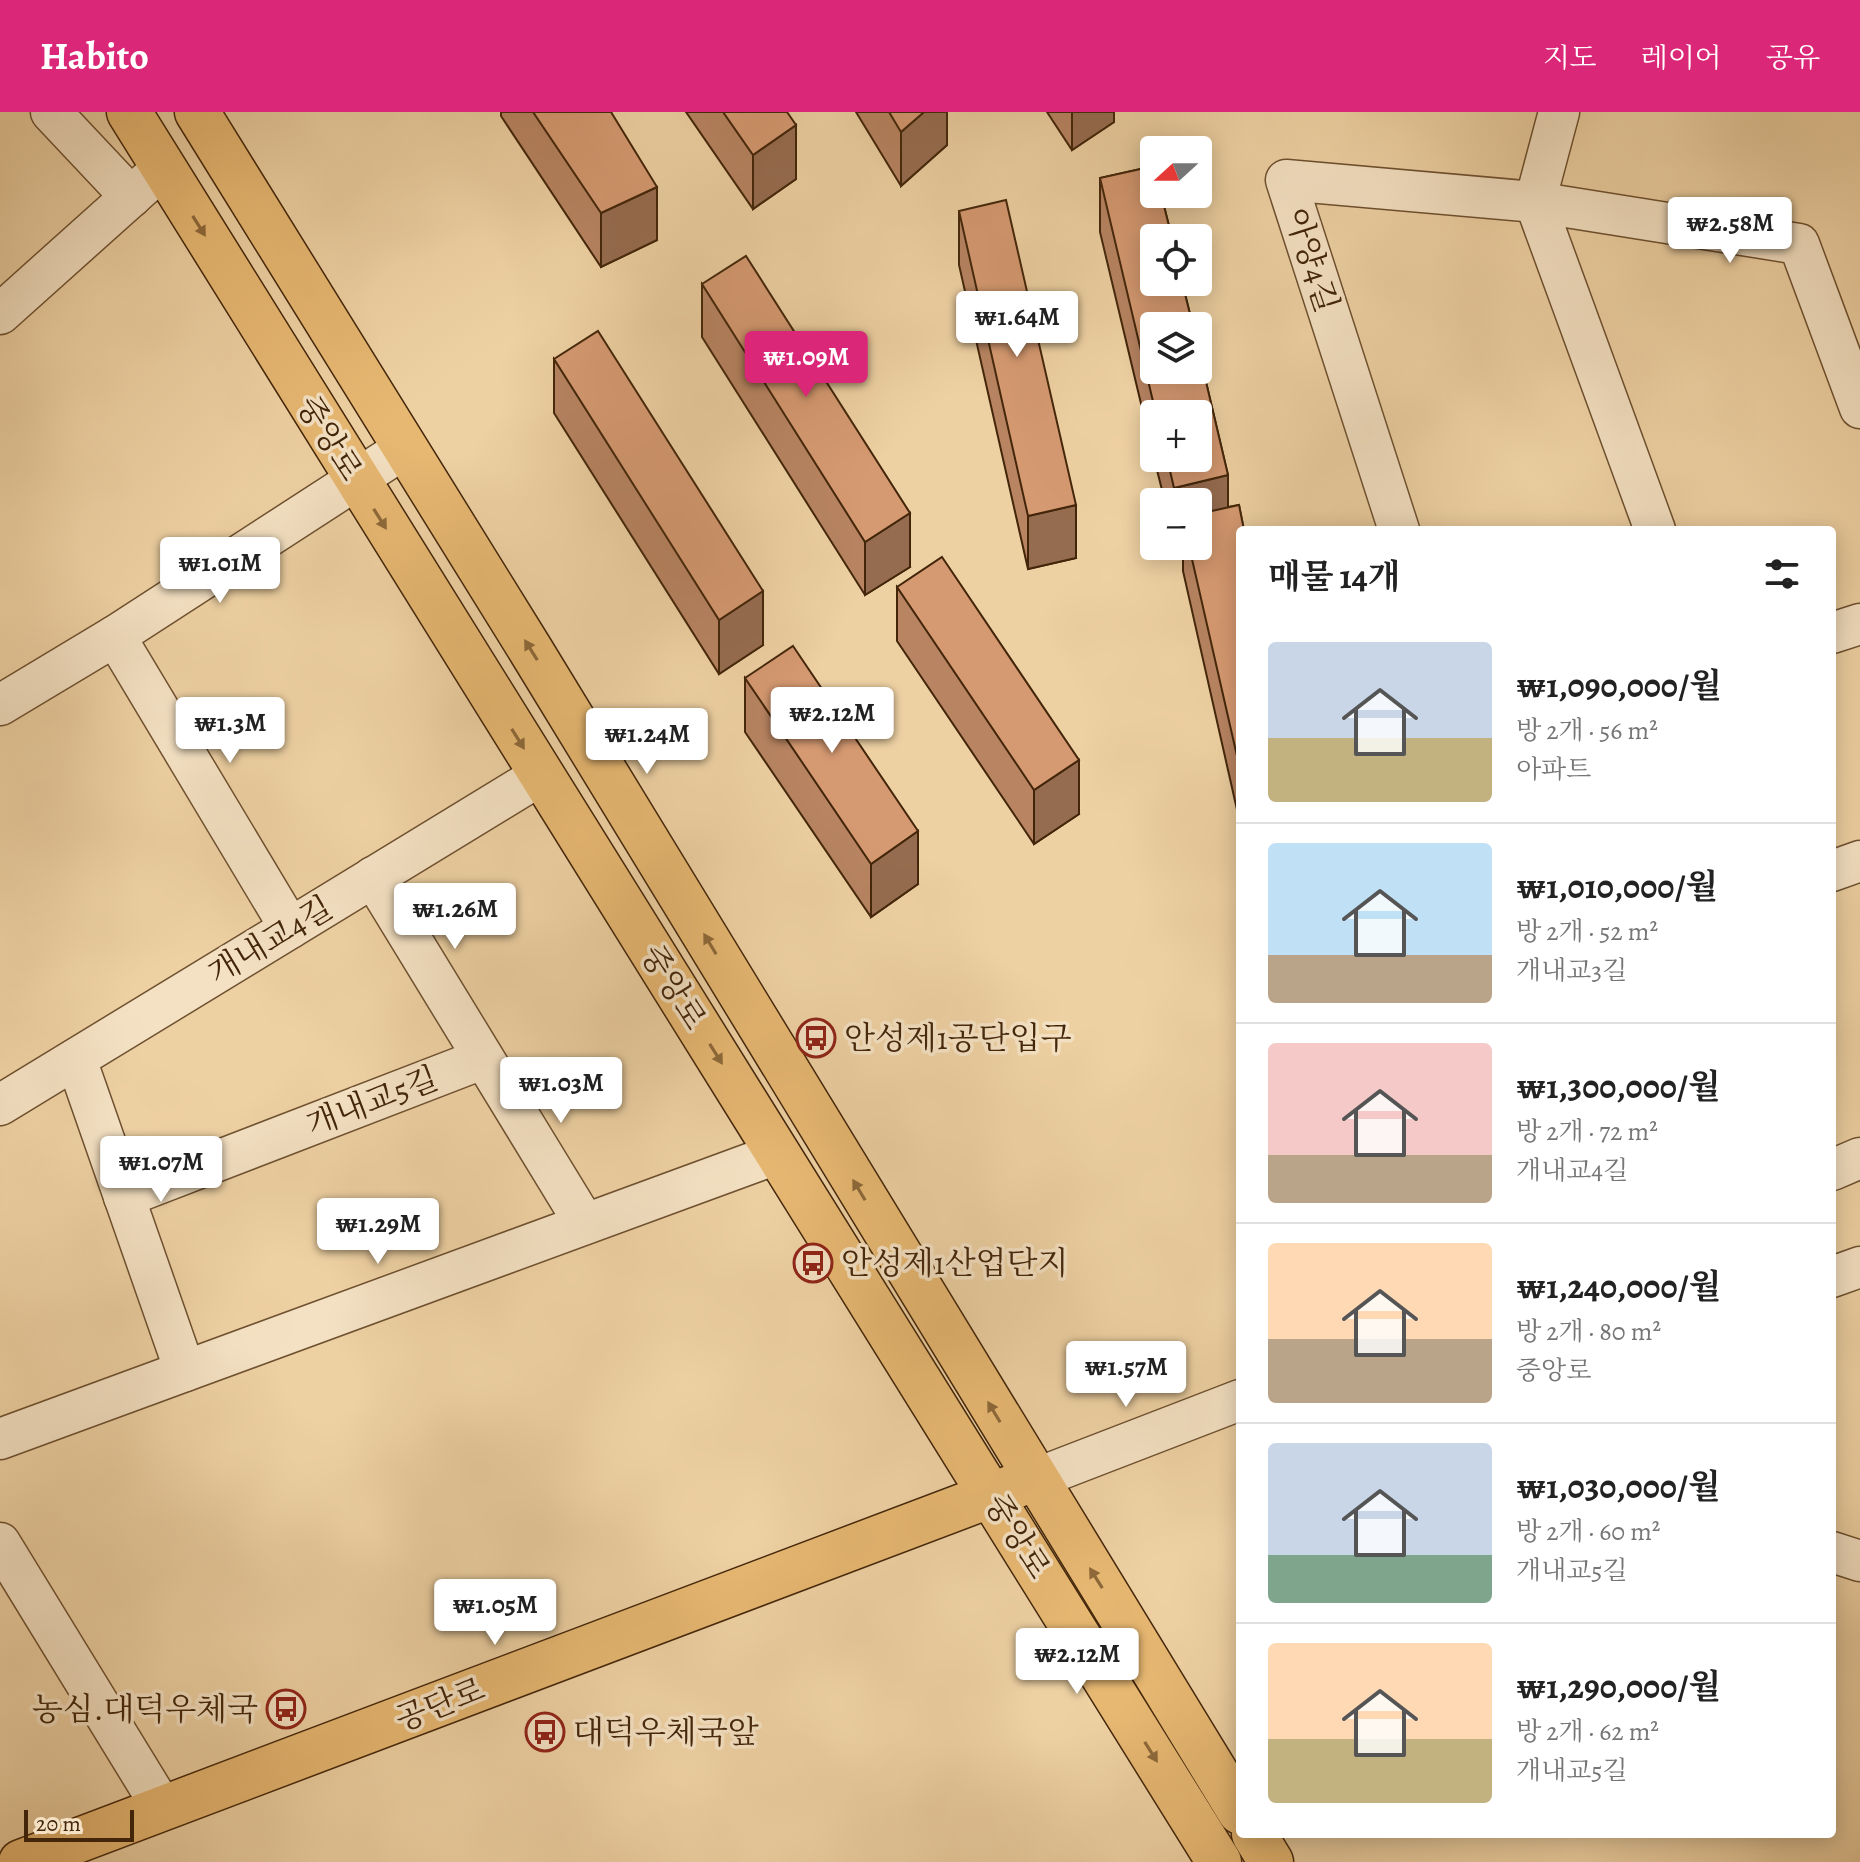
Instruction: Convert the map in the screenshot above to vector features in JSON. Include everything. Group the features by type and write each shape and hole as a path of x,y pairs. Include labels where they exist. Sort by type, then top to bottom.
{"main road":[{"name":"중앙로","path":"129,112 1219,1862"},
{"name":"중앙로","path":"197,112 1236,1806"},
{"name":"공단로","path":"21,1862 1035,1479"},
{"path":"1256,1838 1271,1862"}],"street":[{"path":"51,112 131,197"},
{"path":"1559,112 1535,202 1654,526"},
{"path":"0,314 163,168"},
{"name":"아양4길","path":"1398,526 1286,180 1535,202"},
{"path":"1535,202 1799,244 1860,408"},
{"path":"0,705 115,636 405,448"},
{"path":"1836,632 1860,624"},
{"path":"115,636 290,928"},
{"name":"개내교4길","path":"0,1105 541,775"},
{"path":"1836,870 1860,861"},
{"path":"373,877 585,1224"},
{"path":"76,1059 185,1371"},
{"name":"개내교5길","path":"124,1197 482,1059"},
{"path":"0,1439 779,1153"},
{"path":"1836,1168 1860,1158"},
{"path":"1836,1276 1860,1267"},
{"path":"1035,1479 1236,1402"},
{"path":"0,1543 163,1809"},
{"path":"1836,1553 1860,1561"}],"building":[{"path":"533,112 611,112 657,187 601,213"},
{"path":"723,112 787,112 796,125 753,155"},
{"path":"889,112 924,112 901,132"},
{"path":"1140,169 1140,208 1164,208 1168,224 1140,224 1140,296 1186,296 1190,312 1140,312 1140,347 1100,178"},
{"path":"1006,200 1076,505 1028,516 959,211"},
{"path":"746,256 910,513 865,542 702,284"},
{"path":"598,331 763,591 719,620 554,359"},
{"path":"1149,384 1207,384 1210,400 1153,400"},
{"path":"1212,407 1228,475 1174,488 1170,472 1212,472"},
{"path":"1239,505 1243,526 1236,526 1236,752 1192,560 1212,560 1212,511"},
{"path":"942,557 1079,760 1034,790 897,587"},
{"path":"793,646 918,831 871,864 745,678"}],"place":[{"name":"안성제1공단입구","path":"816,1038"},
{"name":"안성제1산업단지","path":"813,1263"},
{"name":"농심.대덕우체국","path":"286,1709"},
{"name":"대덕우체국앞","path":"545,1732"}]}
